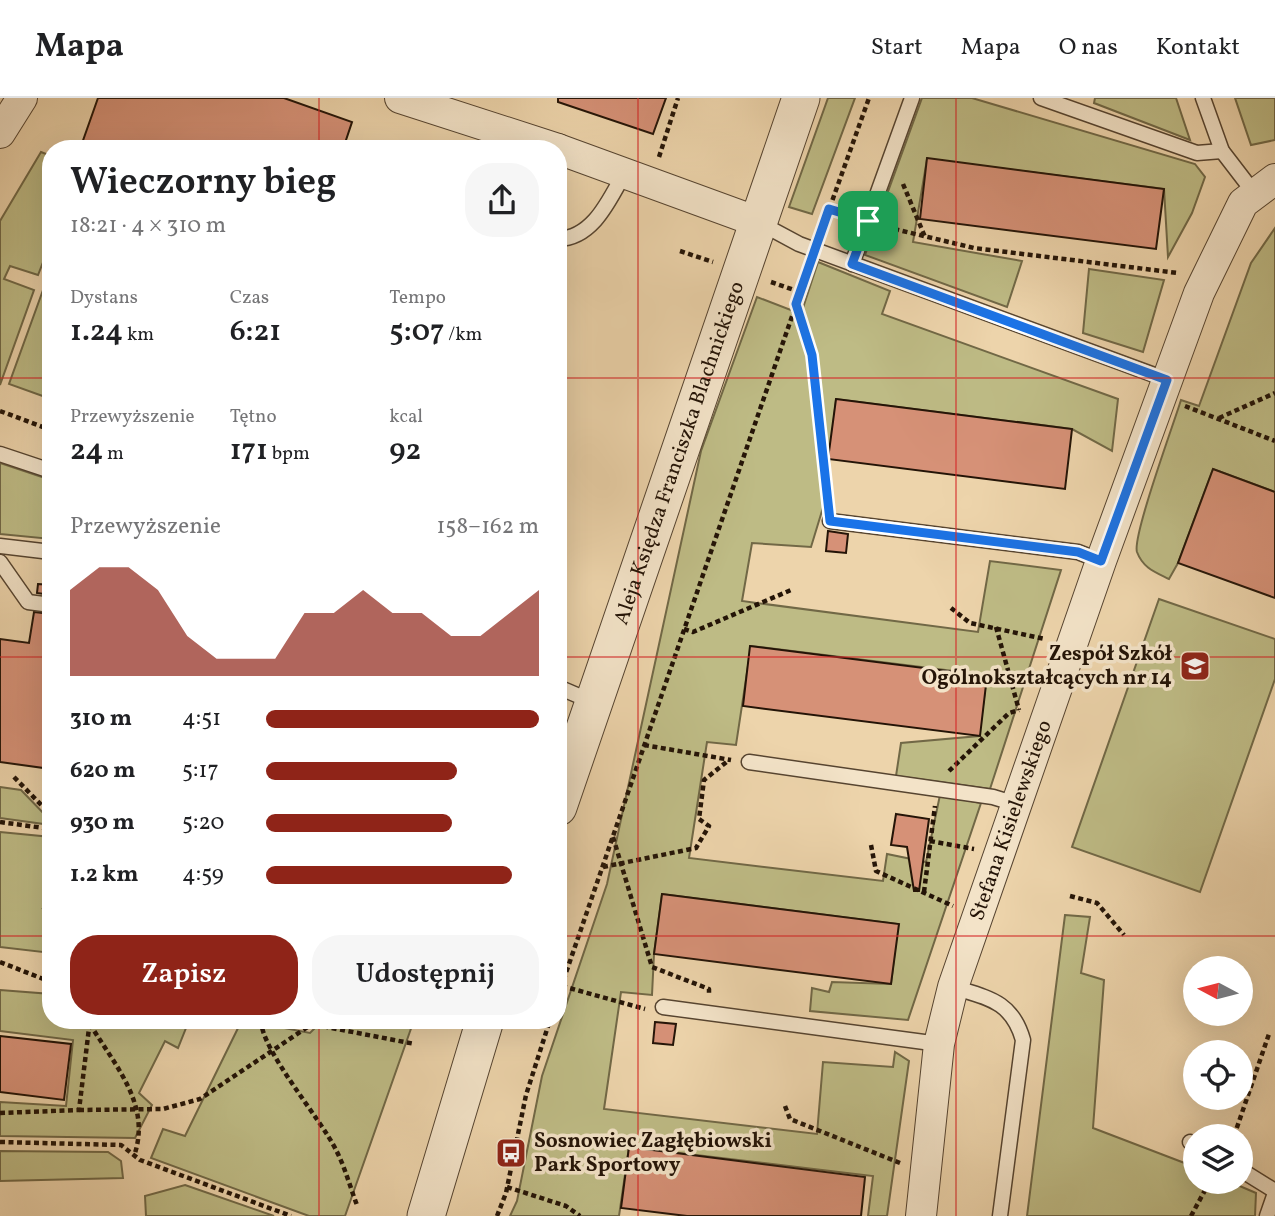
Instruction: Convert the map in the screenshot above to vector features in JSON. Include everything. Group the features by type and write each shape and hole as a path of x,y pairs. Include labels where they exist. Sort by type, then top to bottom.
{"street":[{"path":"401,98 530,140"},
{"name":"Aleja Księdza Franciszka Blachnickiego","path":"567,781 801,98"},
{"path":"567,152 758,222"},
{"name":"Stefana Kisielewskiego","path":"920,1216 939,1044 953,987 1101,561 1215,254 1243,203 1270,184"},
{"path":"426,1216 482,1029"}],"lane":[{"path":"852,264 912,98"},
{"path":"1041,98 1197,153 1222,151"},
{"path":"1203,98 1222,151 1270,184"},
{"path":"567,239 586,230 603,210 625,172"},
{"path":"758,222 814,250 1164,388"},
{"path":"0,454 42,468"},
{"path":"830,521 1078,552 1101,561"},
{"path":"0,546 42,551"},
{"path":"0,562 28,602 42,604"},
{"path":"567,691 594,702"},
{"path":"749,762 993,797 1016,804"},
{"path":"953,987 1004,1006 1018,1021 1023,1040 1000,1216"},
{"path":"663,1007 939,1044"},
{"path":"1253,1178 1275,1192 1267,1216"}],"path":[{"path":"657,161 678,98"},
{"path":"567,971 814,250 869,98"},
{"path":"892,154 926,238"},
{"path":"829,209 926,238 974,248 1182,274"},
{"path":"796,304 812,355 830,521"},
{"path":"1164,388 1218,419 1275,441"},
{"path":"1218,419 1275,393"},
{"path":"0,411 42,427"},
{"path":"684,629 694,632 791,590"},
{"path":"951,608 970,622 1048,640"},
{"path":"924,892 935,788 1009,713 1021,711 996,627"},
{"path":"644,745 749,762"},
{"path":"602,868 696,848 709,826 699,819 704,780 729,760"},
{"path":"14,777 42,806"},
{"path":"0,822 42,828"},
{"path":"613,836 652,967 709,989 707,1012"},
{"path":"930,841 975,849"},
{"path":"871,845 876,871 955,906"},
{"path":"1070,896 1097,902 1124,935"},
{"path":"0,962 42,978"},
{"path":"567,987 650,1010 663,1007"},
{"path":"79,1110 89,1029"},
{"path":"94,1029 136,1100 141,1136 134,1156"},
{"path":"262,1029 336,1150 357,1205"},
{"path":"0,1113 138,1111 163,1109 200,1099 308,1029"},
{"path":"335,1029 415,1044"},
{"path":"497,1216 507,1187 526,1096 547,1029"},
{"path":"1238,1124 1269,1034"},
{"path":"785,1106 790,1119 901,1163"},
{"path":"0,1142 121,1145 134,1156 291,1216"},
{"path":"507,1187 566,1206 580,1216"},
{"path":"1191,1216 1203,1194"}],"shaded area":[{"path":"828,98 855,98 812,214 789,207"},
{"path":"922,98 972,98 1195,164 1205,177 1192,213 1168,257 1164,189 927,159 913,242 1022,261 1007,307 865,255"},
{"path":"1095,98 1176,98 1190,140 1094,103"},
{"path":"1235,98 1275,98 1275,140 1251,145"},
{"path":"42,152 42,265 38,275 10,266 4,279 34,290 0,385 0,221"},
{"path":"1275,228 1275,492 1213,469 1178,563 1169,579 1146,566 1137,552 1147,503 1181,400 1199,406 1251,263"},
{"path":"818,262 890,291 882,314 1118,399 1112,451 1072,429 836,399 825,501 811,547 752,543 742,601 978,632 990,561 1061,570 990,789 896,776 901,743 979,736 987,675 751,646 736,745 707,742 689,858 883,881 887,854 926,862 940,795 981,803 908,1020 810,1011 812,988 829,992 832,982 891,984 898,924 662,894 652,995 621,992 604,1109 817,1134 823,1062 893,1067 895,1052 909,1061 887,1216 868,1216 873,1176 629,1147 619,1216 510,1216 517,1201 542,1076 558,1029 567,1029 567,1002 607,884 701,451 757,297 801,314"},
{"path":"1089,269 1164,280 1143,352 1083,333"},
{"path":"42,293 42,396 9,384"},
{"path":"0,463 42,477 42,538 0,534"},
{"path":"1159,599 1275,639 1275,679 1200,892 1072,847"},
{"path":"0,787 21,790 42,812 42,824 0,818"},
{"path":"0,832 42,836 42,952 0,947"},
{"path":"1065,915 1090,917 1081,973 1104,980 1093,1128 1183,1162 1183,1194 1256,1193 1255,1216 1027,1216"},
{"path":"0,990 42,993 42,1029 186,1029 178,1048 165,1041 139,1093 152,1105 135,1138 0,1136 0,1102 66,1106 73,1040 0,1031"},
{"path":"238,1029 289,1029 310,1033 314,1029 411,1029 345,1216 309,1216 151,1158 163,1129 185,1136"},
{"path":"0,1151 108,1152 121,1161 123,1178 0,1181"},
{"path":"185,1185 274,1216 146,1216 145,1196"}],"building":[{"path":"98,98 284,98 352,122 346,140 83,140"},
{"path":"558,98 666,98 653,134 558,102"},
{"path":"927,158 1164,189 1156,249 920,219"},
{"path":"836,399 1072,429 1065,489 828,459"},
{"path":"1213,469 1275,492 1275,598 1178,563"},
{"path":"828,531 848,534 846,553 826,551"},
{"path":"38,584 42,584 42,594 37,593"},
{"path":"34,612 42,613 42,768 0,762 0,639 29,643"},
{"path":"750,646 987,676 980,736 743,706"},
{"path":"896,814 929,819 919,891 914,891 907,847 891,845"},
{"path":"662,894 899,924 891,984 654,954"},
{"path":"655,1022 676,1024 673,1045 653,1043"},
{"path":"0,1036 71,1044 64,1100 0,1092"},
{"path":"629,1147 865,1177 861,1216 687,1216 621,1208"}],"place":[{"name":"Zespół Szkół Ogólnokształcących nr 14","path":"1195,666"},
{"name":"Sosnowiec Zagłębiowski Park Sportowy","path":"511,1153"}],"route":[{"path":"829,209 868,221 852,264 1167,380 1101,561 1078,552 830,521 812,355 796,304 829,209"}]}
